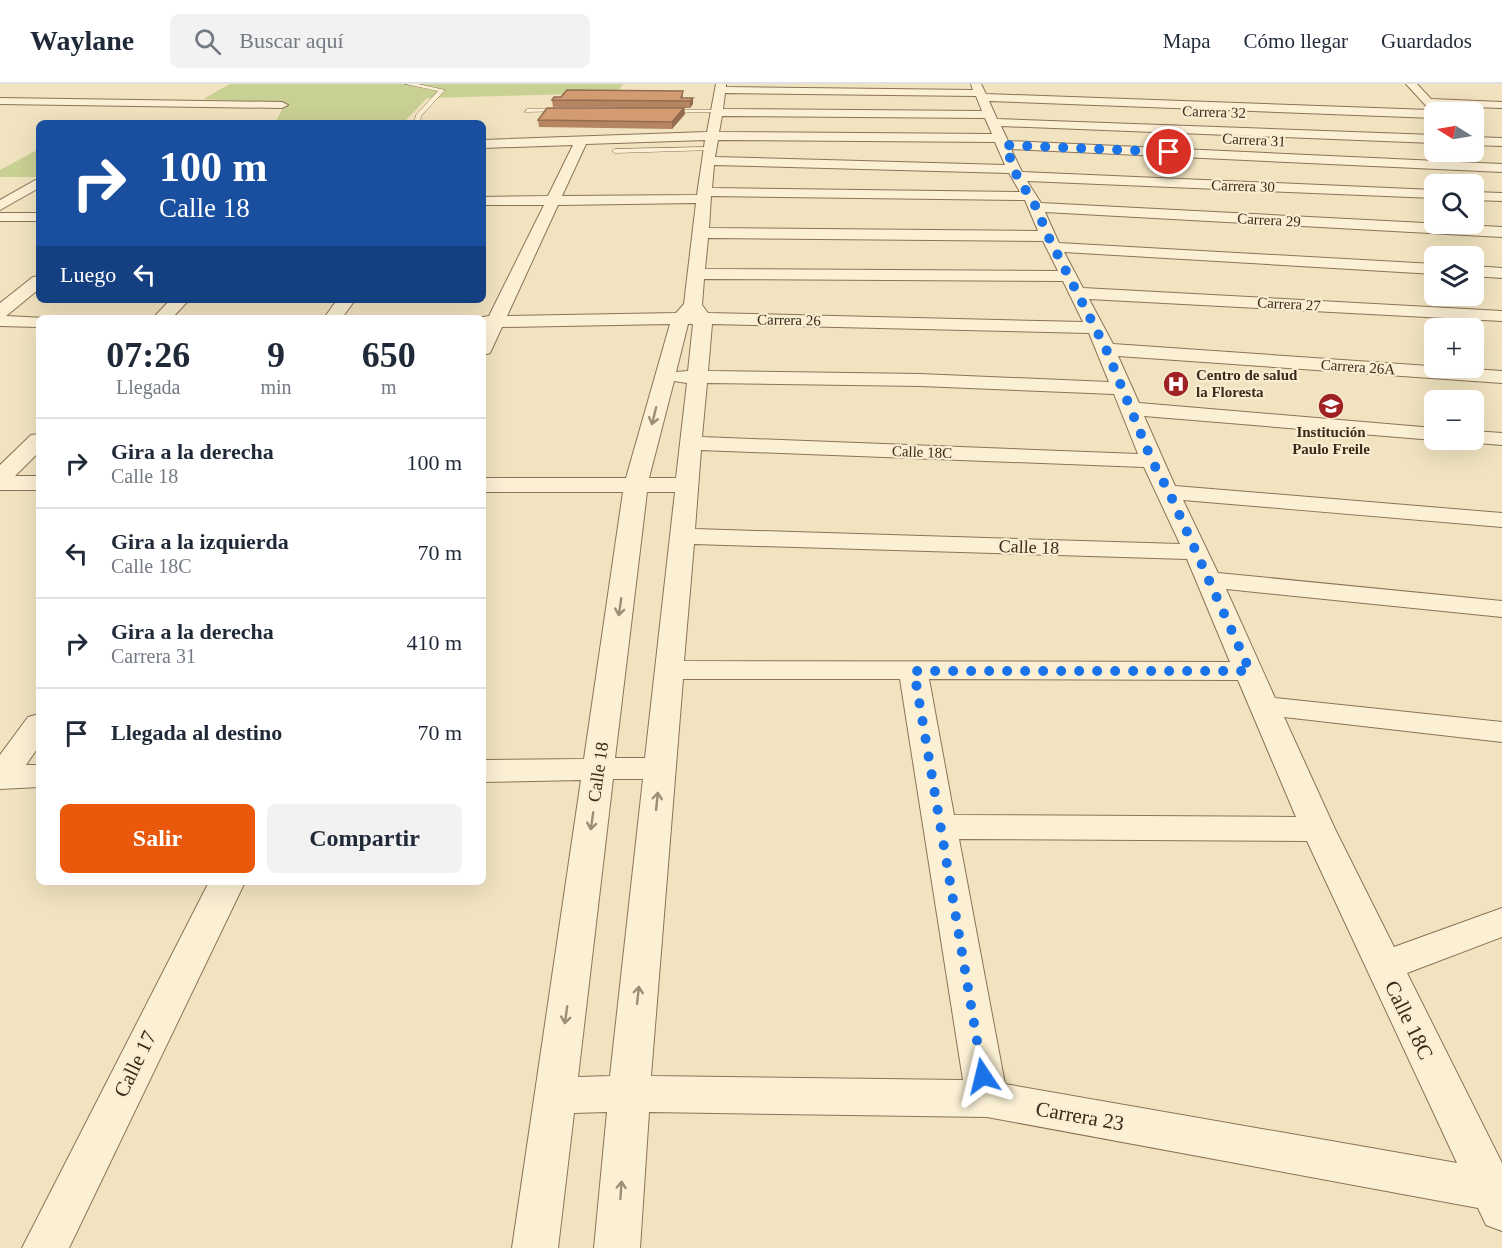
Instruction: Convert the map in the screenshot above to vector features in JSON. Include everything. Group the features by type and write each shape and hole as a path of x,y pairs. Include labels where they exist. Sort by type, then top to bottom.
{"street":[{"path":"1411,84 1427,102"},
{"path":"720,87 1002,140"},
{"name":"Calle 18","path":"617,1248 629,1094 699,377 699,348 692,314 704,196 720,87"},
{"path":"10,112 62,89"},
{"path":"127,104 151,89"},
{"path":"148,116 190,89"},
{"path":"1398,93 1424,103"},
{"path":"0,101 278,105 246,118"},
{"path":"1215,101 1225,129"},
{"path":"486,201 704,196 1215,101 1424,106"},
{"path":"1484,105 1502,105"},
{"path":"716,112 1002,140"},
{"path":"1484,115 1502,116"},
{"name":"Carrera 32","path":"1002,140 1225,129 1424,139"},
{"path":"486,144 581,141 710,148 1002,140"},
{"path":"710,148 1002,140"},
{"name":"Carrera 31","path":"1002,140 1501,169"},
{"name":"Carrera 30","path":"1002,140 1424,193"},
{"name":"Carrera 29","path":"1002,140 1502,232"},
{"name":"Calle 18C","path":"1002,140 1100,338 1152,461 1169,492 1209,580 1318,829 1383,967 1499,1198"},
{"path":"486,337 490,322 581,141"},
{"path":"1484,143 1502,142"},
{"path":"1484,153 1501,169"},
{"path":"0,206 36,184"},
{"path":"1484,196 1502,197"},
{"path":"0,217 36,217"},
{"path":"701,233 1051,242 1424,268"},
{"path":"1484,272 1502,273"},
{"name":"Carrera 27","path":"696,274 1072,284 1502,316"},
{"path":"0,312 36,283"},
{"path":"165,315 177,303"},
{"name":"Calle 18","path":"535,1248 636,485 664,377 692,314"},
{"name":"Carrera 26","path":"490,322 692,314 1100,338"},
{"path":"0,321 36,322"},
{"name":"Carrera 26A","path":"1100,338 1502,377"},
{"path":"664,377 920,380 1126,398 1424,433"},
{"path":"1484,438 1502,439"},
{"path":"0,481 36,443"},
{"name":"Calle 18C","path":"693,443 1152,461"},
{"path":"0,481 36,483"},
{"path":"486,485 688,485"},
{"path":"1169,492 1502,520"},
{"name":"Calle 18","path":"683,536 1196,552"},
{"path":"1209,580 1502,609"},
{"path":"670,670 1250,671"},
{"path":"914,671 987,1099"},
{"path":"1265,706 1502,732"},
{"path":"0,776 36,728"},
{"path":"486,771 660,768"},
{"path":"0,776 36,776"},
{"path":"940,827 1318,829"},
{"name":"Calle 17","path":"45,1248 226,885"},
{"path":"1383,967 1502,922"},
{"name":"Carrera 23","path":"555,1095 987,1099 1499,1198"}],"lane":[{"path":"408,84 442,90 418,116 417,120"},
{"path":"528,111 575,111"},
{"path":"657,112 716,112"},
{"path":"615,151 710,148"}],"green space":[{"path":"230,84 623,84 617,93 427,98 406,120 277,120 285,104 203,99"},
{"path":"36,151 36,177 0,177 0,170"}],"building":[{"path":"567,90 683,91 681,98 693,98 690,101 552,100 554,97 561,97"},
{"path":"547,108 684,108 672,122 538,120"}],"place":[{"name":"Centro de salud la Floresta","path":"1176,384"},
{"name":"Institución Paulo Freile","path":"1331,406"}],"route":[{"path":"983,1076 914,671 1250,671 1169,492 1152,461 1132,409 1120,388 1106,349 1048,236 1036,207 1027,196 1017,176 1005,145 1169,152"}]}
